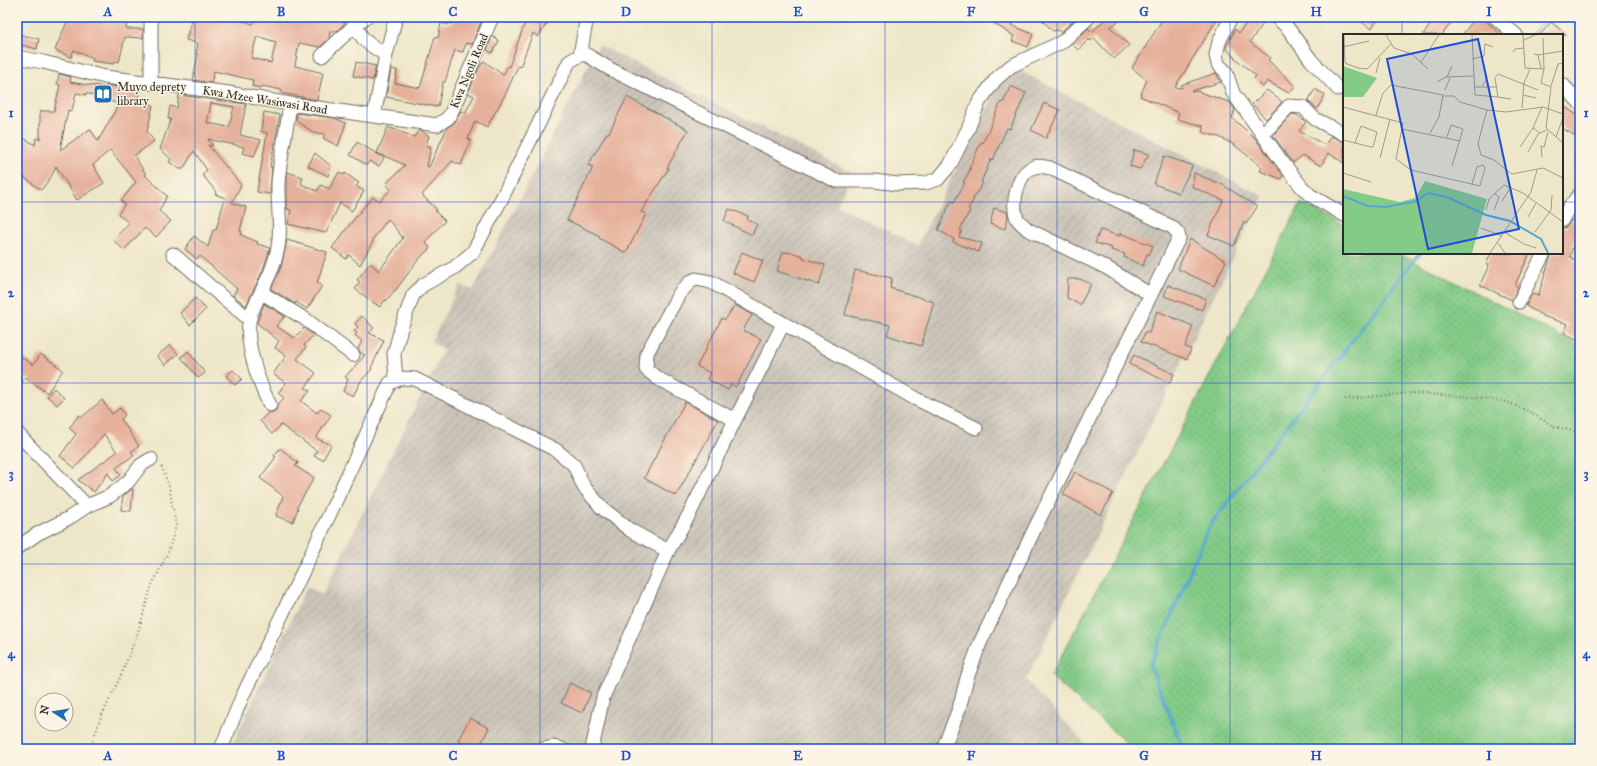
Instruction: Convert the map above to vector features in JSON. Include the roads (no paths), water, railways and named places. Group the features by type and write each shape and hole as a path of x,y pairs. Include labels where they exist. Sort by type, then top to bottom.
{"street":[{"path":"151,17 151,83"},
{"path":"374,116 386,55 396,17"},
{"name":"Kwa Ngoli Road","path":"442,123 448,118 452,111 492,17"},
{"path":"580,55 586,17"},
{"path":"396,380 394,354 401,328 413,295 423,285 454,268 473,252 512,179 569,62 580,55 586,55 610,69 836,181 874,180 898,184 926,183 938,179 950,165 968,129 979,102 996,79 1011,66 1062,42 1088,17"},
{"path":"1231,17 1219,42 1216,56 1218,64 1226,72 1233,93 1280,159 1310,195 1343,213"},
{"path":"1276,17 1287,27 1311,60 1338,89"},
{"path":"1495,17 1515,34"},
{"path":"359,19 360,36 386,55"},
{"path":"322,56 359,19"},
{"name":"Kwa Mzee Wasiwasi Road","path":"17,57 105,77 229,93 290,104 437,125 442,123"},
{"path":"1563,85 1580,103"},
{"path":"270,405 262,390 251,352 249,334 250,318 272,268 279,245 278,179 290,104"},
{"path":"1263,134 1289,106 1303,107 1315,119 1343,133"},
{"path":"943,749 959,708 967,678 980,643 1037,524 1151,295 1179,238 1178,233 1172,227 1050,168 1040,166 1032,168 1023,176 1017,188 1015,199 1018,220 1028,229 1107,268 1151,295"},
{"path":"1563,218 1569,207 1580,194"},
{"path":"173,254 220,295 250,318"},
{"path":"1518,302 1543,254"},
{"path":"735,420 657,378 646,369 647,353 679,294 690,282 696,279 711,282 916,399 976,428"},
{"path":"262,292 305,319 353,355"},
{"path":"592,749 603,697 668,551 690,513 783,324"},
{"path":"221,749 242,697 308,561 390,383 396,380 401,378 415,380 556,450 574,465 584,487 602,508 630,530 668,551"},
{"path":"17,433 87,506"},
{"path":"17,548 37,534 69,518 87,506 110,496 128,482 142,465 151,459"},
{"path":"543,749 553,747 562,749"}],"waterway":[{"path":"1532,34 1547,17"},
{"path":"1183,749 1150,665 1210,525 1419,254"}],"place":[{"name":"Muyo deprety library","path":"103,94"}]}
